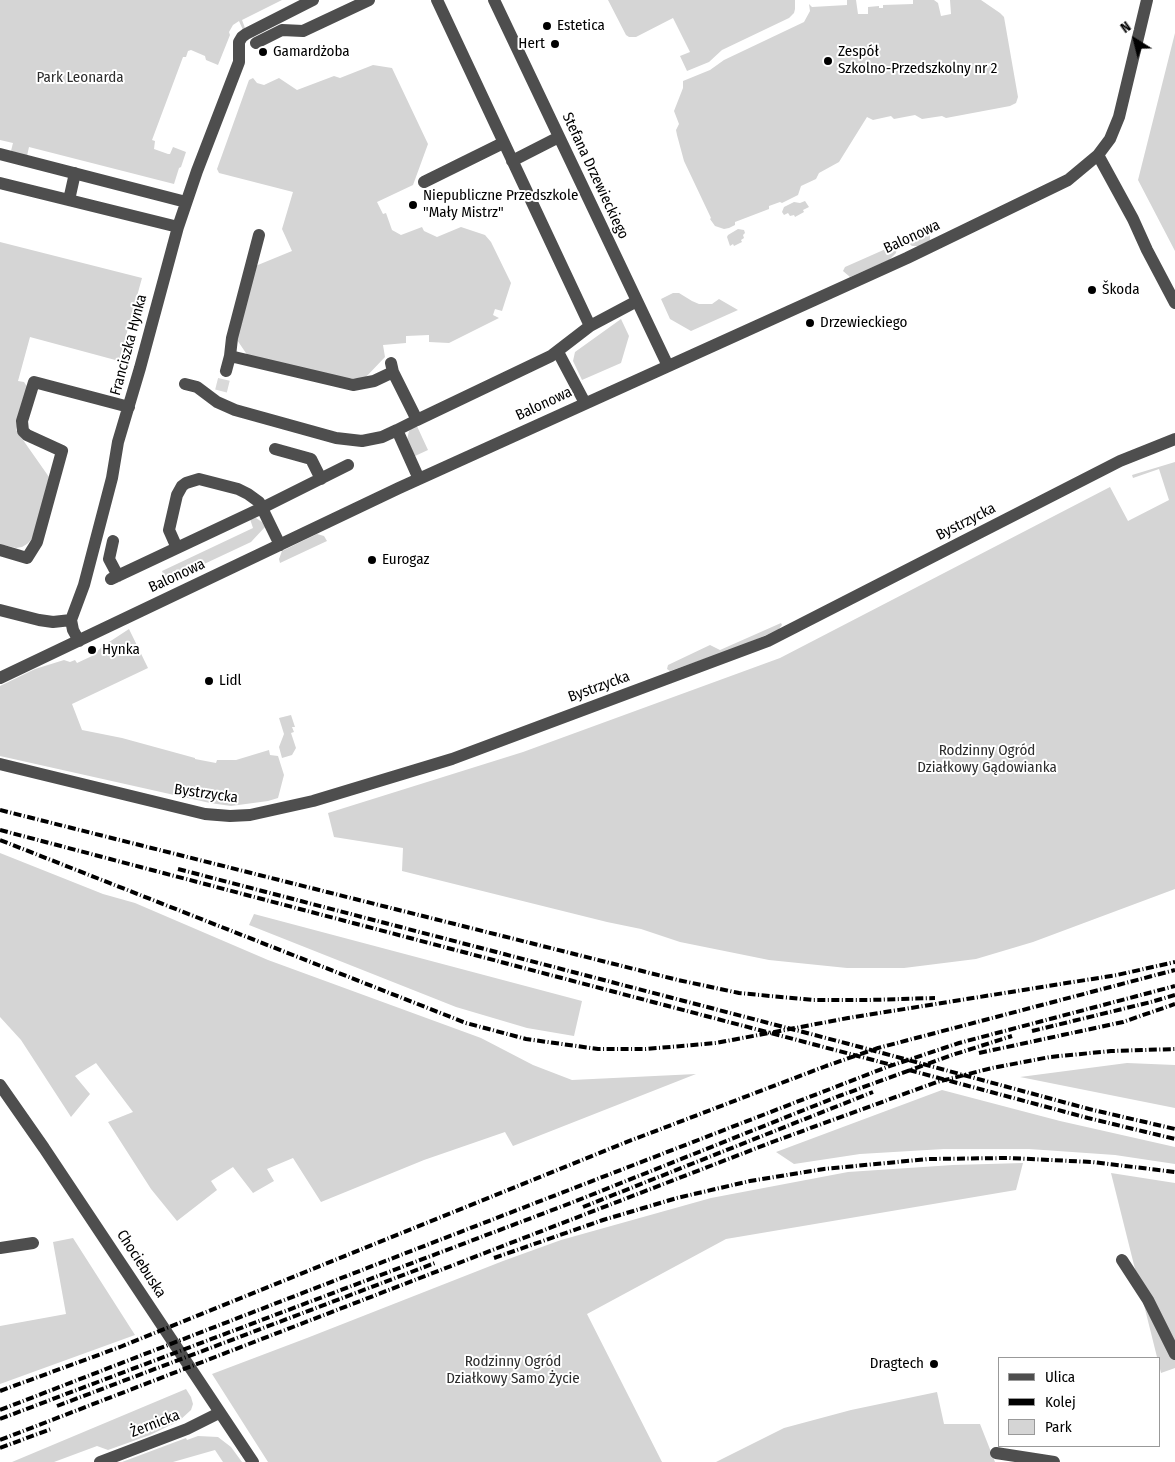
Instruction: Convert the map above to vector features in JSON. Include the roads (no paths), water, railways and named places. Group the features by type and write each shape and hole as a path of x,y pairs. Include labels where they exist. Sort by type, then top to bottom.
{"street":[{"path":"256,43 265,31 313,0"},
{"path":"265,31 303,31 369,0"},
{"path":"436,0 590,326"},
{"name":"Stefana Drzewieckiego","path":"494,0 668,366"},
{"name":"Balonowa","path":"0,678 420,479 902,260 1068,180 1098,155 1110,139 1119,116 1147,0"},
{"name":"Franciszka Hynka","path":"71,620 84,585 112,478 118,442 186,202 218,113 239,62 238,47 242,37 265,31"},
{"path":"512,161 559,137"},
{"path":"424,182 503,143"},
{"path":"0,154 186,202"},
{"path":"1098,155 1133,219 1175,303"},
{"path":"69,200 75,173"},
{"path":"0,183 178,227"},
{"path":"226,371 238,313 260,235"},
{"path":"185,384 219,396 236,410 280,423 352,440 372,440 397,430 558,352 590,326 637,302"},
{"path":"558,352 585,403"},
{"path":"230,356 353,386 374,381 392,367 417,420"},
{"path":"0,550 27,558 37,542 62,451 27,436 24,431 22,421 34,382 129,407"},
{"path":"397,430 420,479"},
{"name":"Bystrzycka","path":"0,764 205,814 250,815 313,801 452,759 768,641 1120,461 1175,439"},
{"path":"275,449 311,459 321,479"},
{"path":"114,542 109,559 115,577 348,466"},
{"path":"177,548 169,530 179,490 190,480 199,479 244,491 259,502 280,545"},
{"path":"0,610 53,622 71,620 73,630 79,641"},
{"name":"Chociebuska","path":"0,1085 253,1462"},
{"path":"0,1248 33,1243"},
{"path":"1122,1260 1148,1300 1175,1354"},
{"name":"Żernicka","path":"100,1462 187,1429 219,1413"},
{"path":"996,1453 1054,1462"}],"tunnel":[{"path":"221,391 226,371"}],"railway":[{"path":"0,810 678,980 739,993 813,1000 935,998"},
{"path":"0,830 892,1065"},
{"path":"0,840 466,1023 526,1039 598,1049 646,1049 716,1043 848,1018 1117,975 1175,962"},
{"path":"178,869 849,1044 1089,1109 1175,1129"},
{"path":"0,1391 120,1347 624,1143 826,1066 878,1048 1175,970"},
{"path":"0,1410 887,1067 959,1043 1175,986"},
{"path":"1032,1031 1175,995"},
{"path":"979,1053 1123,1022 1175,1004"},
{"path":"0,1419 571,1203 839,1096 949,1056 1012,1036"},
{"path":"0,1440 775,1141 937,1082 992,1068 1050,1057 1111,1051 1175,1049"},
{"path":"909,1070 1088,1118 1175,1139"},
{"path":"583,1207 873,1092"},
{"path":"494,1258 603,1220 677,1198 750,1181 824,1169 928,1159 1009,1158 1092,1162 1175,1172"},
{"path":"57,1406 435,1263"},
{"path":"0,1448 51,1429"}],"place":[{"name":"Estetica","path":"547,26"},
{"name":"Hert","path":"555,44"},
{"name":"Gamardżoba","path":"263,52"},
{"name":"Zespół Szkolno-Przedszkolny nr 2","path":"828,61"},
{"name":"Niepubliczne Przedszkole \"Mały Mistrz\"","path":"413,205"},
{"name":"Škoda","path":"1092,290"},
{"name":"Drzewieckiego","path":"810,323"},
{"name":"Eurogaz","path":"372,560"},
{"name":"Hynka","path":"92,650"},
{"name":"Lidl","path":"209,681"},
{"name":"Dragtech","path":"934,1364"}],"park label":[{"name":"Park Leonarda","path":"80,78"},
{"name":"Rodzinny Ogród Działkowy Gądowianka","path":"987,760"},
{"name":"Rodzinny Ogród Działkowy Samo Życie","path":"513,1370"}]}
